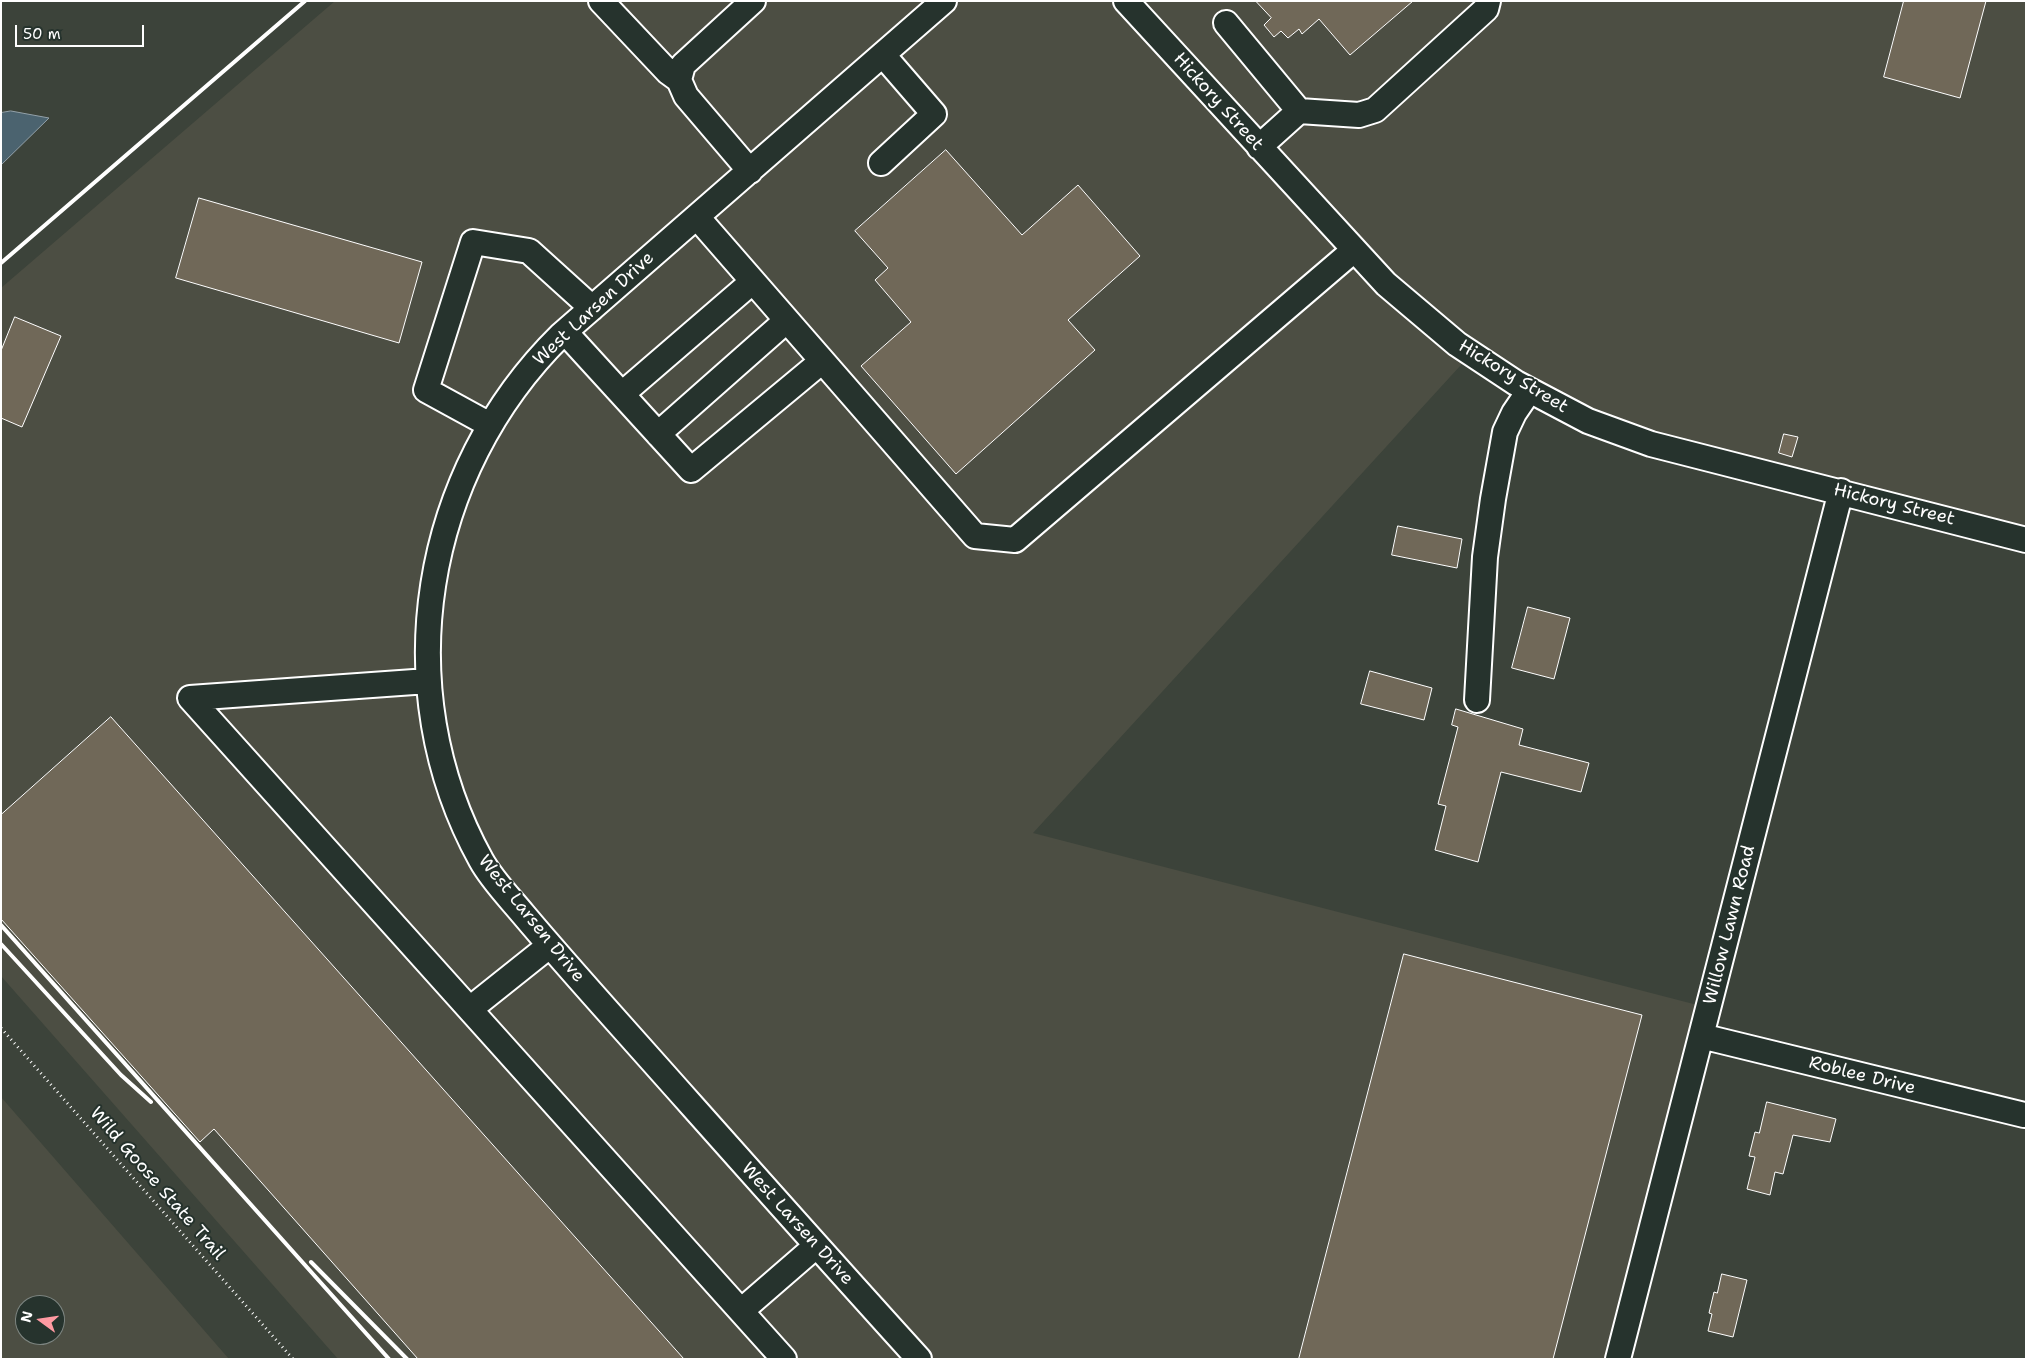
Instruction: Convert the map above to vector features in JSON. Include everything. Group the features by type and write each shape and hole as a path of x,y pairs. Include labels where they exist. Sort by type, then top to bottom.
{"street":[{"path":"601,1 668,72 679,80 686,96 750,171"},
{"path":"679,80 683,65 752,1"},
{"name":"West Larsen Drive","path":"919,1359 816,1246 550,946 486,870 453,798 438,746 428,681 430,605 440,546 458,488 490,425 528,372 565,332 944,1"},
{"name":"Hickory Street","path":"1126,1 1386,284 1439,330 1478,359 1529,390 1588,421 1651,444 1841,491 2026,540"},
{"path":"1259,147 1299,111 1359,115 1375,110 1486,9 1488,1"},
{"path":"1226,23 1299,111"},
{"path":"881,163 934,114 883,55"},
{"path":"697,217 821,362 975,536 1015,540 1354,250"},
{"path":"490,425 426,390 473,242 529,251 592,308"},
{"path":"622,394 752,282"},
{"path":"658,434 786,321"},
{"path":"565,332 691,470 821,362"},
{"path":"1477,700 1485,557 1495,490 1505,432 1514,413 1529,390"},
{"name":"Willow Lawn Road","path":"1618,1359 1841,491"},
{"path":"428,681 190,698 784,1359"},
{"path":"470,1009 550,946"},
{"name":"Roblee Drive","path":"1700,1036 2024,1115"},
{"path":"741,1311 816,1246"}],"path":[{"name":"Wild Goose State Trail","path":"1,1028 293,1359"}],"shaded area":[{"path":"335,1 2026,1 2026,540 1651,444 1471,354 1033,833 1709,1008 1618,1359 338,1359 1,976 1,288"},
{"path":"1,1097 229,1359 1,1359"}],"water":[{"path":"11,111 49,118 1,165 1,113"}],"building":[{"path":"1256,1 1413,1 1350,55 1319,19 1302,34 1299,29 1288,38 1281,31 1274,37 1264,25 1271,18"},
{"path":"1904,1 1986,1 1960,98 1884,77"},
{"path":"946,150 1022,235 1078,185 1140,256 1068,320 1095,350 956,474 861,366 911,322 875,280 888,268 855,231"},
{"path":"199,198 422,262 399,343 176,278"},
{"path":"15,317 61,336 22,427 1,418 1,351"},
{"path":"1784,434 1798,437 1792,457 1779,453"},
{"path":"1398,526 1462,539 1457,568 1392,555"},
{"path":"1528,607 1570,618 1554,679 1512,668"},
{"path":"1370,671 1432,688 1424,720 1361,704"},
{"path":"1456,709 1523,729 1519,745 1589,763 1581,792 1501,772 1478,862 1435,850 1446,806 1438,804 1458,727 1452,725"},
{"path":"111,717 684,1359 418,1359 214,1129 200,1142 1,919 1,815"},
{"path":"1404,954 1642,1015 1553,1359 1299,1359"},
{"path":"1767,1102 1836,1119 1830,1142 1793,1135 1783,1174 1775,1172 1770,1195 1747,1189 1755,1157 1749,1156 1755,1132 1759,1133"},
{"path":"1722,1274 1747,1280 1733,1337 1708,1331 1712,1314 1709,1313 1714,1292 1717,1293"}],"railway":[{"path":"1,263 305,1"},
{"path":"1,925 389,1359"},
{"path":"1,944 121,1075 151,1102"},
{"path":"311,1262 407,1359"}]}
